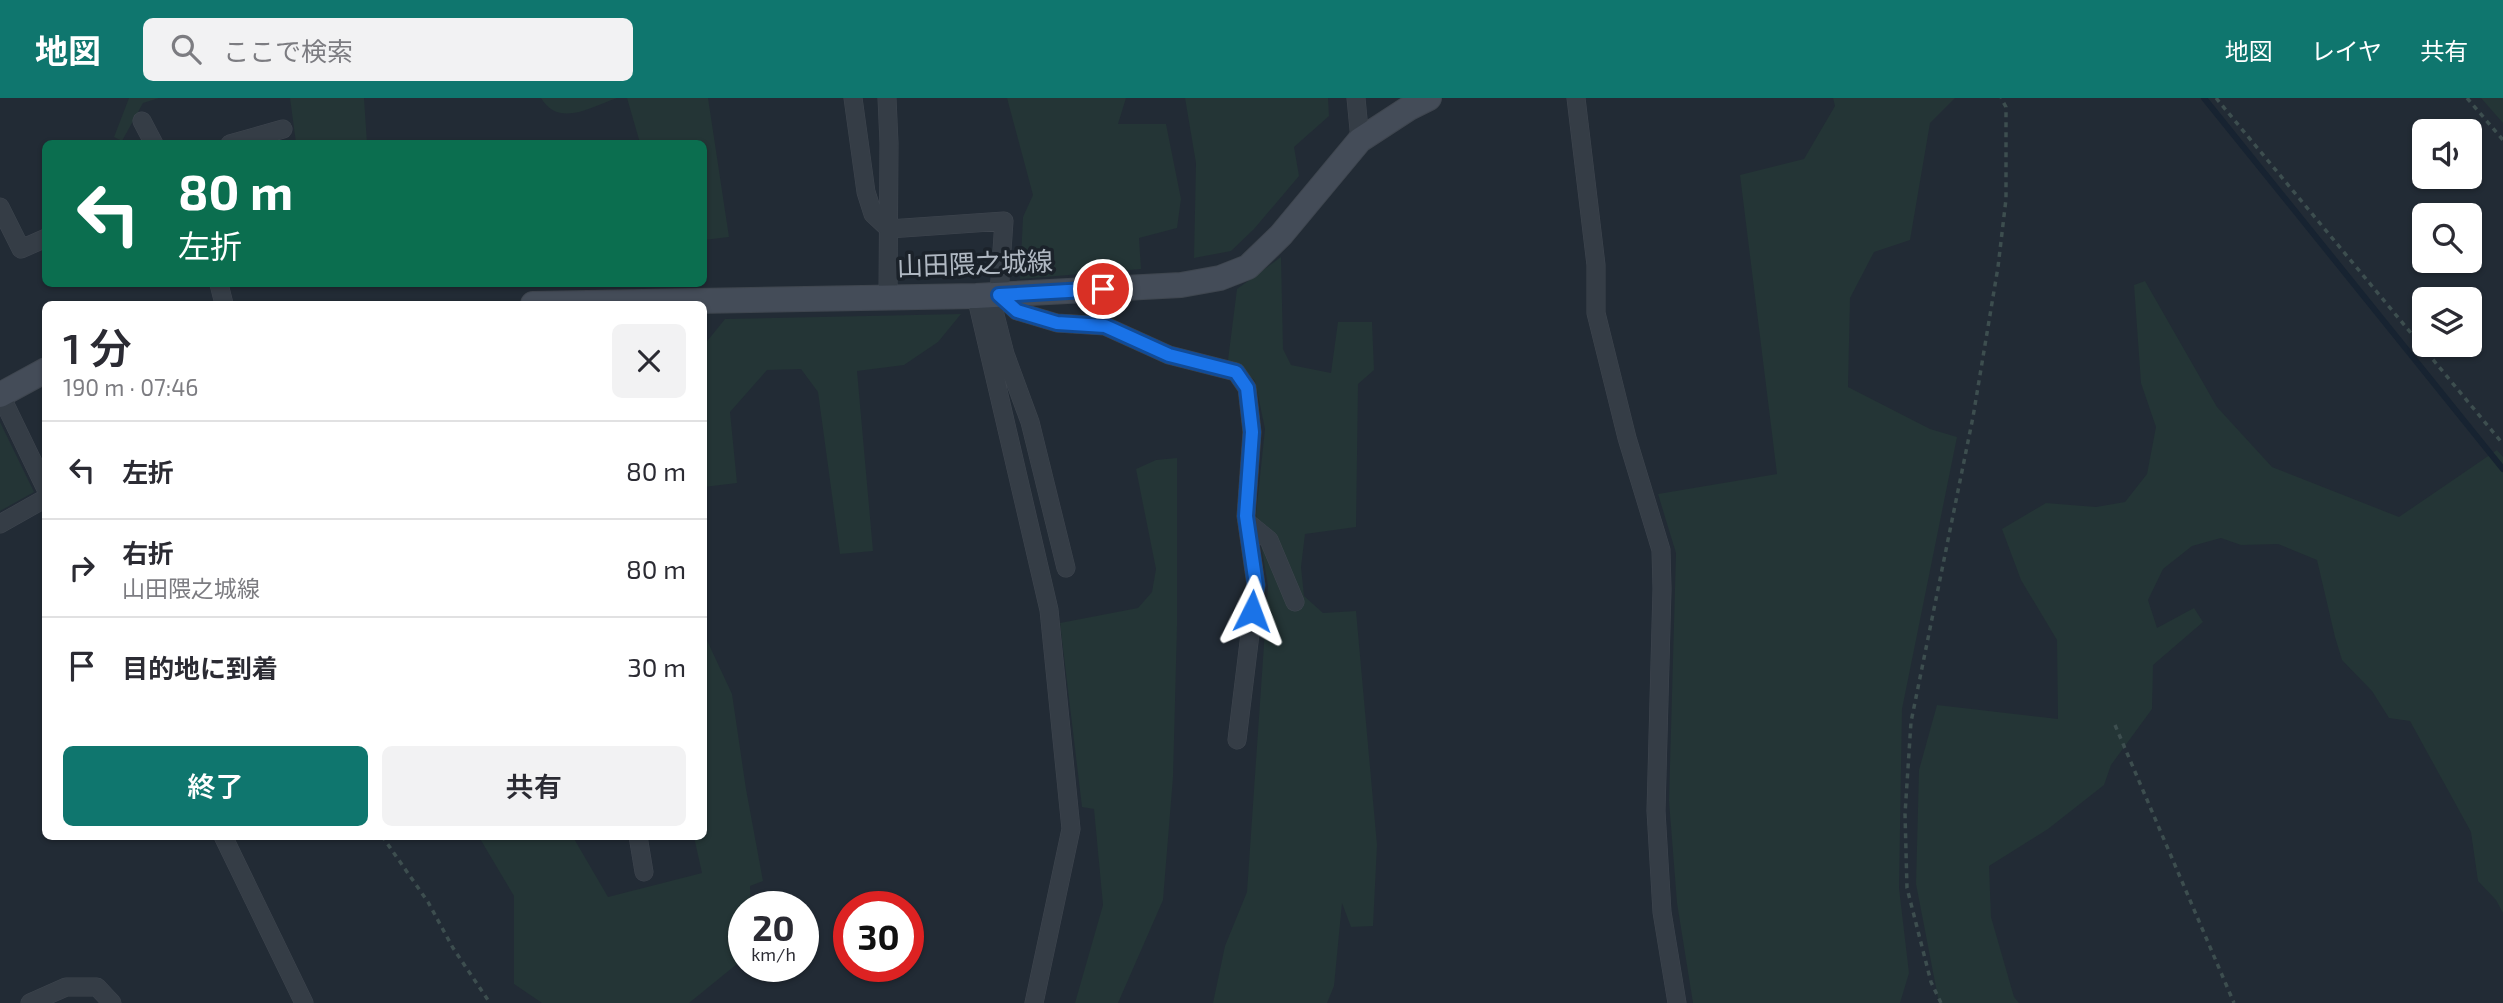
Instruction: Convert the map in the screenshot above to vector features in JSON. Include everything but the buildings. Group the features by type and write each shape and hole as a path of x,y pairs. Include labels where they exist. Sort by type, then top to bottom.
{"main road":[{"name":"山田隈之城線","path":"569,301 666,293 888,297 989,295 1181,285 1220,278 1248,267 1281,235 1360,140 1429,98"},
{"path":"0,395 42,372"}],"street":[{"path":"853,98 866,192 873,214 889,229 1004,221 989,295 1049,610 1071,829 1034,1003"},
{"path":"887,98 888,297"},
{"path":"1356,98 1360,140"},
{"path":"1576,98 1596,265 1596,313 1627,438 1661,550 1656,811 1662,912 1677,1003"},
{"path":"142,121 152,140"},
{"path":"244,140 283,129"},
{"path":"0,206 21,249 42,240"},
{"path":"989,295 1017,311 1057,323 1105,326 1169,355 1236,372 1247,388 1252,432 1247,522 1256,585 1237,740"},
{"path":"989,295 1005,354 1030,422 1066,568"},
{"path":"0,395 42,481"},
{"path":"0,524 42,500"},
{"path":"1247,522 1269,540 1295,602"},
{"path":"225,840 304,1003"},
{"path":"639,840 644,872"},
{"path":"30,1003 66,987 97,987 112,1003"}],"path":[{"path":"1941,1003 1931,982 1907,888 1905,814 1911,722 1973,417 1998,267 2006,199 2006,107 2001,98"},
{"path":"2216,98 2503,444"},
{"path":"2467,98 2503,140"},
{"path":"2115,725 2234,1003"},
{"path":"385,840 428,902 453,948 490,1003"}],"shaded area":[{"path":"129,98 159,98 143,103 123,140 114,137"},
{"path":"290,98 364,98 367,140 296,140"},
{"path":"541,98 617,98 586,110 566,114 548,107"},
{"path":"627,98 708,98 729,237 707,240 707,140 639,140"},
{"path":"1007,98 1126,98 1118,124 1166,124 1181,199 1177,228 1139,238 1141,269 1020,279 1023,217 1033,195"},
{"path":"1185,98 1328,98 1329,116 1294,147 1299,176 1254,229 1231,251 1194,258 1196,163"},
{"path":"1833,98 1955,98 1930,123 1910,240 1874,252 1850,298 1848,387 1930,429 1957,437 1902,709 1899,888 1909,973 1900,1003 1693,1003 1677,903 1669,801 1676,553 1658,494 1777,474 1740,175 1804,159 1835,106"},
{"path":"2481,98 2503,98 2503,123"},
{"path":"1281,257 1283,349 1291,365 1331,373 1338,322 1372,322 1374,370 1358,384 1356,527 1305,534 1301,567 1304,596 1323,613 1356,611 1377,845 1373,926 1351,927 1342,903 1334,986 1327,1003 1213,1003 1225,946 1247,892 1268,586 1256,514 1265,429 1255,381 1241,367 1228,360 1237,289"},
{"path":"2145,281 2217,407 2272,467 2399,517 2497,450 2503,457 2503,913 2496,900 2478,881 2471,832 2410,721 2389,718 2372,691 2342,660 2317,560 2278,544 2241,545 2221,538 2192,546 2163,569 2148,600 2157,628 2194,608 2203,622 2153,665 2152,709 2111,765 2104,785 2048,829 1989,866 1991,917 2014,997 2019,1003 1939,1003 1916,884 1919,770 1937,705 2058,719 2057,640 2021,580 2002,529 2046,503 2096,507 2125,502 2147,474 2156,427 2141,383 2134,285"},
{"path":"961,314 938,342 904,365 857,371 873,551 840,554 818,392 801,369 767,370 730,412 737,483 707,487 707,341 725,319"},
{"path":"0,422 34,492 0,511"},
{"path":"1177,458 1177,626 1173,777 1163,900 1118,1003 1075,1003 1103,905 1094,809 1082,807 1060,623 1138,608 1152,592 1156,569 1136,469 1156,460"},
{"path":"707,640 732,694 763,881 750,886 750,891 728,891 728,971 689,1003 542,1003 514,984 514,896 481,840 575,840 608,897 702,873 695,840 707,840"}],"waterway":[{"path":"2204,98 2503,469"}],"route":[{"path":"1103,289 999,295 1017,311 1057,323 1105,326 1169,355 1236,372 1247,388 1252,432 1246,516 1256,585 1252,611"}]}
